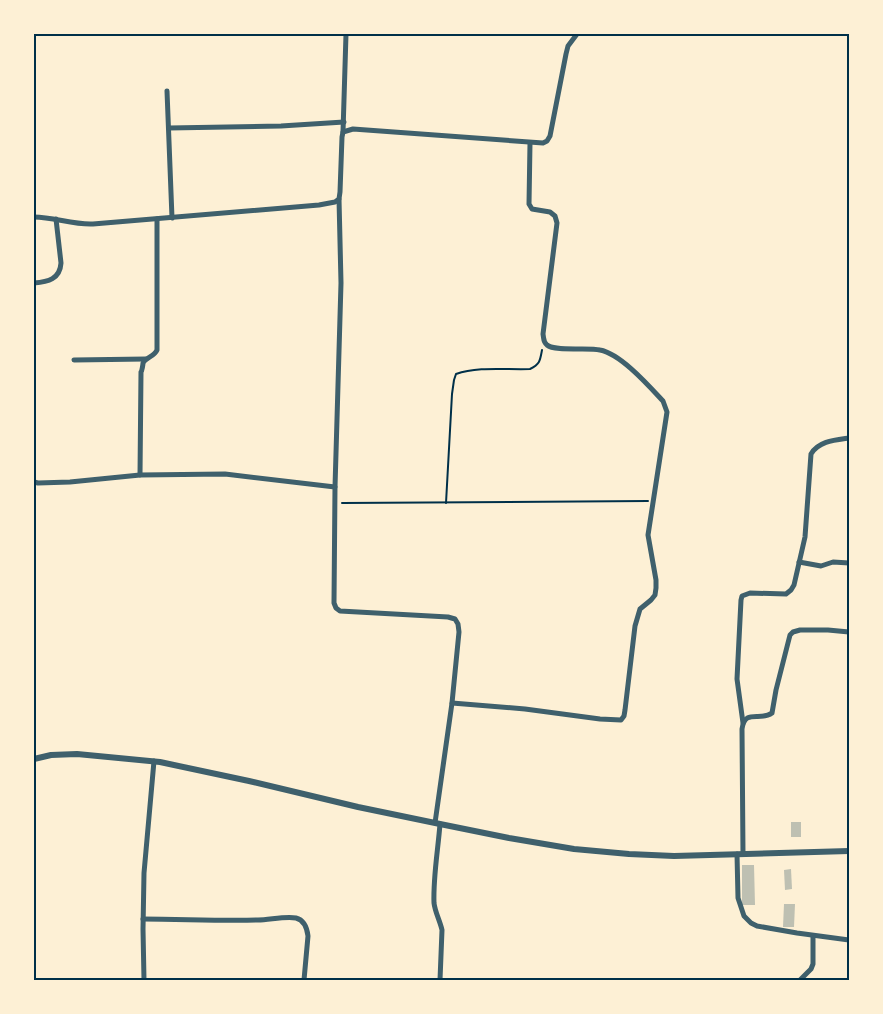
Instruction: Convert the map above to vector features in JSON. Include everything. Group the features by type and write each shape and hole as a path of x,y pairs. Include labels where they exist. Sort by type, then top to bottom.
{"street":[{"path":"346,34 344,122 338,199 341,282 335,487 334,603 340,611 436,616 455,619 458,624 459,632 452,703 437,824 434,902 442,930 440,980"},
{"path":"343,132 353,130 543,143 550,136 568,46 576,34"},
{"path":"167,91 172,218"},
{"path":"169,128 281,126 344,122"},
{"path":"452,703 621,720 625,710 637,617 640,609 655,595 656,588 648,535 667,412 663,401 634,371 609,353 593,349 555,348 544,343 543,334 557,223 555,216 550,212 532,209 529,204 530,143"},
{"path":"34,217 44,217 86,225 319,205 336,202 338,199"},
{"path":"34,282 53,278 58,275 60,270 61,263 56,219"},
{"path":"74,360 146,359 155,354 157,350 157,219"},
{"path":"140,476 142,372 146,359"},
{"path":"849,438 816,446 811,454 805,537 794,585 788,593 782,595 750,593 742,596 737,666 743,723 738,898 744,916 757,926 812,936 849,940"},
{"path":"34,482 70,482 140,476 224,474 335,487"},
{"path":"799,562 820,566 833,562 849,563"},
{"path":"743,723 749,717 772,714 788,641 793,632 800,630 849,632"},
{"path":"34,759 51,755 77,754 154,761 249,780 437,824 551,846 629,854 674,856 849,851"},
{"path":"144,980 144,873 154,761"},
{"path":"143,919 258,920 297,918 303,922 308,936 304,980"},
{"path":"800,980 809,973 813,964 812,936"}],"path":[{"path":"446,503 452,394 456,374 474,370 530,369 536,366 540,360 544,343"},
{"path":"335,503 652,501"}],"building":[{"path":"791,822 801,822 801,837 791,837"},
{"path":"742,865 754,865 755,905 742,905"},
{"path":"791,869 792,889 785,890 784,870"},
{"path":"784,904 795,904 794,927 783,927"}]}
